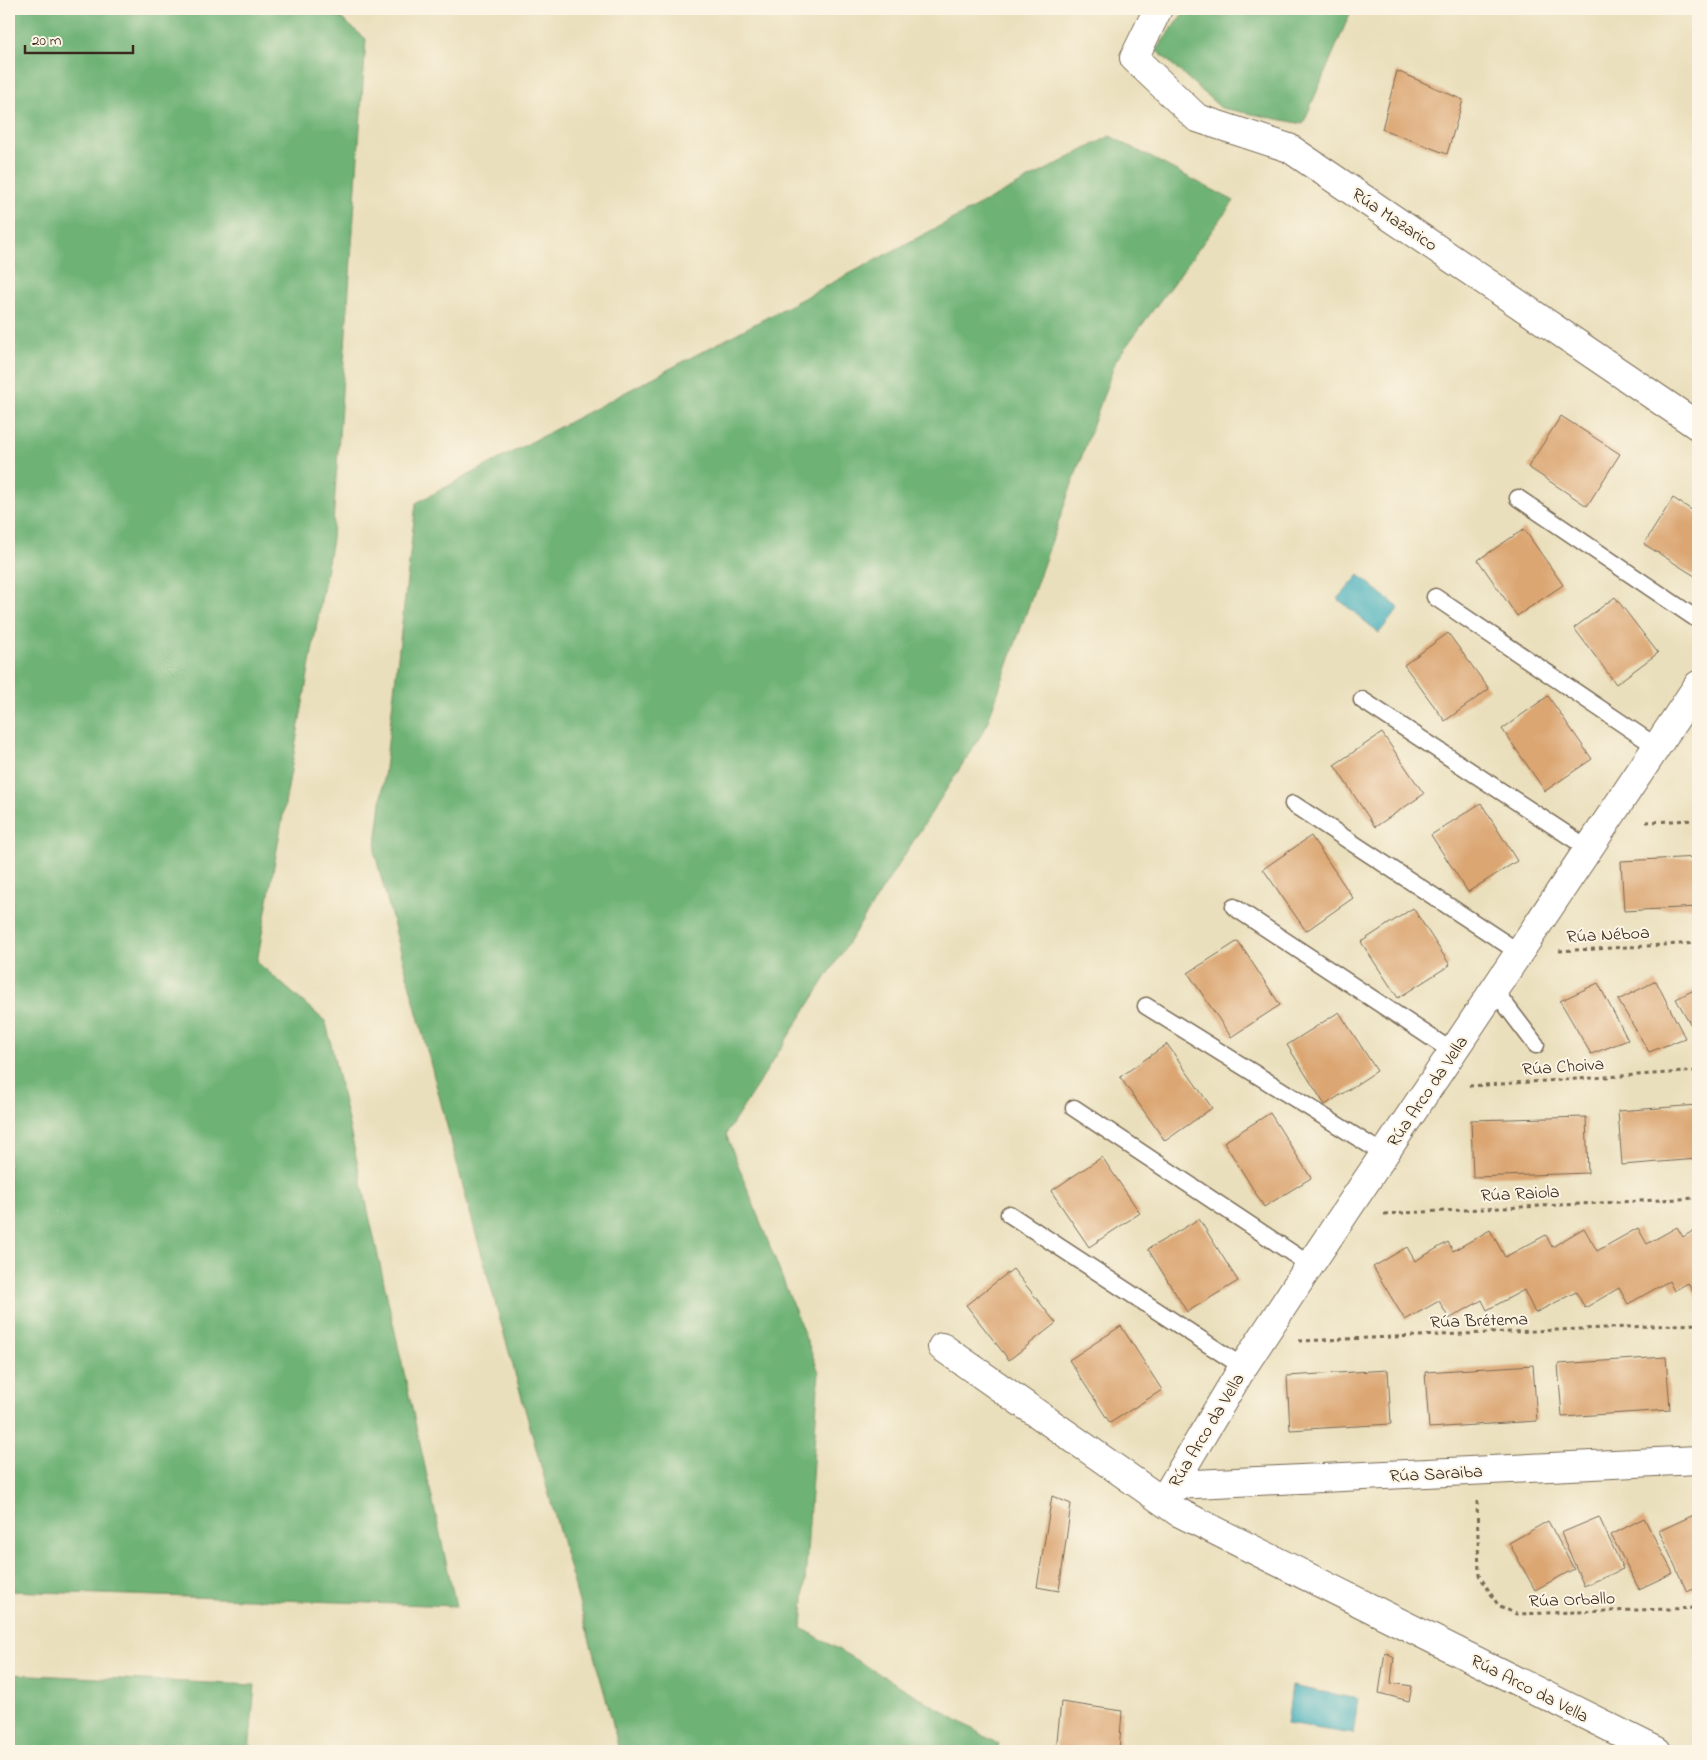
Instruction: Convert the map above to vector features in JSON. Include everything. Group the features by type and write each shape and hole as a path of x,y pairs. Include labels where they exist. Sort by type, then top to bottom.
{"street":[{"name":"Rúa Mazarico","path":"1158,9 1134,58 1198,118 1289,148 1698,426"},
{"name":"Rúa Arco da Vella","path":"1168,1493 1243,1368 1310,1265 1697,689"},
{"name":"Rúa Arco da Vella","path":"942,1347 1168,1493 1178,1512 1657,1751"},
{"name":"Rúa Saraiba","path":"1168,1493 1476,1471 1698,1460"}],"lane":[{"path":"1518,498 1698,620"},
{"path":"1435,597 1657,747"},
{"path":"1362,700 1589,849"},
{"path":"1293,804 1520,953"},
{"path":"1234,907 1453,1052"},
{"path":"1495,990 1536,1046"},
{"path":"1146,1006 1384,1154"},
{"path":"1074,1108 1310,1265"},
{"path":"1010,1214 1243,1368"}],"path":[{"path":"1606,824 1698,820"},
{"name":"Rúa Néboa","path":"1520,953 1698,943"},
{"name":"Rúa Choiva","path":"1429,1088 1698,1071"},
{"name":"Rúa Raiola","path":"1343,1216 1698,1198"},
{"name":"Rúa Brétema","path":"1260,1342 1698,1324"},
{"name":"Rúa Orballo","path":"1476,1471 1478,1575 1498,1605 1516,1614 1698,1608"}],"green space":[{"path":"9,9 330,9 366,39 332,539 257,962 326,1022 456,1606 9,1591"},
{"path":"1186,9 1352,9 1303,124 1221,108 1156,50"},
{"path":"1110,136 1234,201 1116,360 985,729 726,1134 819,1372 802,1628 998,1744 997,1751 619,1751 612,1720 469,1209 375,854 416,503"},
{"path":"9,1674 255,1685 249,1751 9,1751"}],"water":[{"path":"1359,575 1399,608 1379,633 1338,599"},
{"path":"1292,1686 1358,1699 1353,1734 1287,1724"}],"building":[{"path":"1397,71 1463,100 1447,154 1382,129"},
{"path":"1561,416 1620,454 1587,506 1528,467"},
{"path":"1673,498 1698,514 1698,578 1644,544"},
{"path":"1524,529 1563,585 1517,616 1478,560"},
{"path":"1615,597 1658,653 1616,684 1574,628"},
{"path":"1448,633 1489,689 1445,721 1404,665"},
{"path":"1548,696 1592,759 1545,791 1502,729"},
{"path":"1382,733 1424,794 1375,827 1334,765"},
{"path":"1481,803 1517,861 1468,892 1431,835"},
{"path":"1311,836 1353,898 1306,931 1263,869"},
{"path":"1698,857 1698,907 1624,911 1621,861"},
{"path":"1413,908 1450,965 1398,998 1361,942"},
{"path":"1238,941 1280,1005 1231,1037 1188,973"},
{"path":"1656,981 1685,1038 1649,1052 1618,1000"},
{"path":"1598,983 1628,1040 1591,1054 1560,1001"},
{"path":"1698,988 1698,1037 1676,999"},
{"path":"1339,1012 1377,1071 1325,1105 1287,1045"},
{"path":"1167,1044 1212,1108 1165,1141 1120,1077"},
{"path":"1698,1105 1698,1159 1622,1165 1618,1111"},
{"path":"1270,1113 1311,1178 1264,1207 1224,1142"},
{"path":"1586,1117 1588,1173 1473,1177 1471,1120"},
{"path":"1102,1157 1140,1213 1089,1247 1051,1191"},
{"path":"1199,1219 1238,1281 1187,1312 1148,1249"},
{"path":"1677,1227 1683,1237 1698,1228 1698,1301 1688,1283 1674,1291 1669,1281 1628,1304 1619,1288 1585,1308 1576,1292 1535,1313 1524,1290 1487,1310 1482,1300 1449,1319 1439,1301 1405,1320 1373,1267 1407,1247 1415,1261 1448,1242 1453,1251 1490,1230 1505,1257 1546,1235 1552,1247 1584,1228 1597,1251 1638,1228 1647,1244"},
{"path":"1013,1269 1056,1323 1009,1360 966,1305"},
{"path":"1121,1326 1162,1390 1110,1423 1069,1360"},
{"path":"1666,1357 1670,1410 1562,1417 1558,1364"},
{"path":"1533,1365 1537,1421 1429,1428 1425,1372"},
{"path":"1388,1370 1391,1424 1290,1430 1287,1376"},
{"path":"1052,1496 1071,1504 1059,1591 1037,1587"},
{"path":"1698,1513 1698,1587 1687,1592 1659,1531"},
{"path":"1599,1517 1623,1569 1584,1586 1561,1533"},
{"path":"1644,1518 1673,1573 1639,1589 1611,1535"},
{"path":"1548,1521 1574,1569 1535,1590 1509,1543"},
{"path":"1385,1652 1394,1657 1391,1683 1412,1686 1409,1701 1379,1693"},
{"path":"1061,1702 1122,1711 1119,1751 1056,1751"}]}
